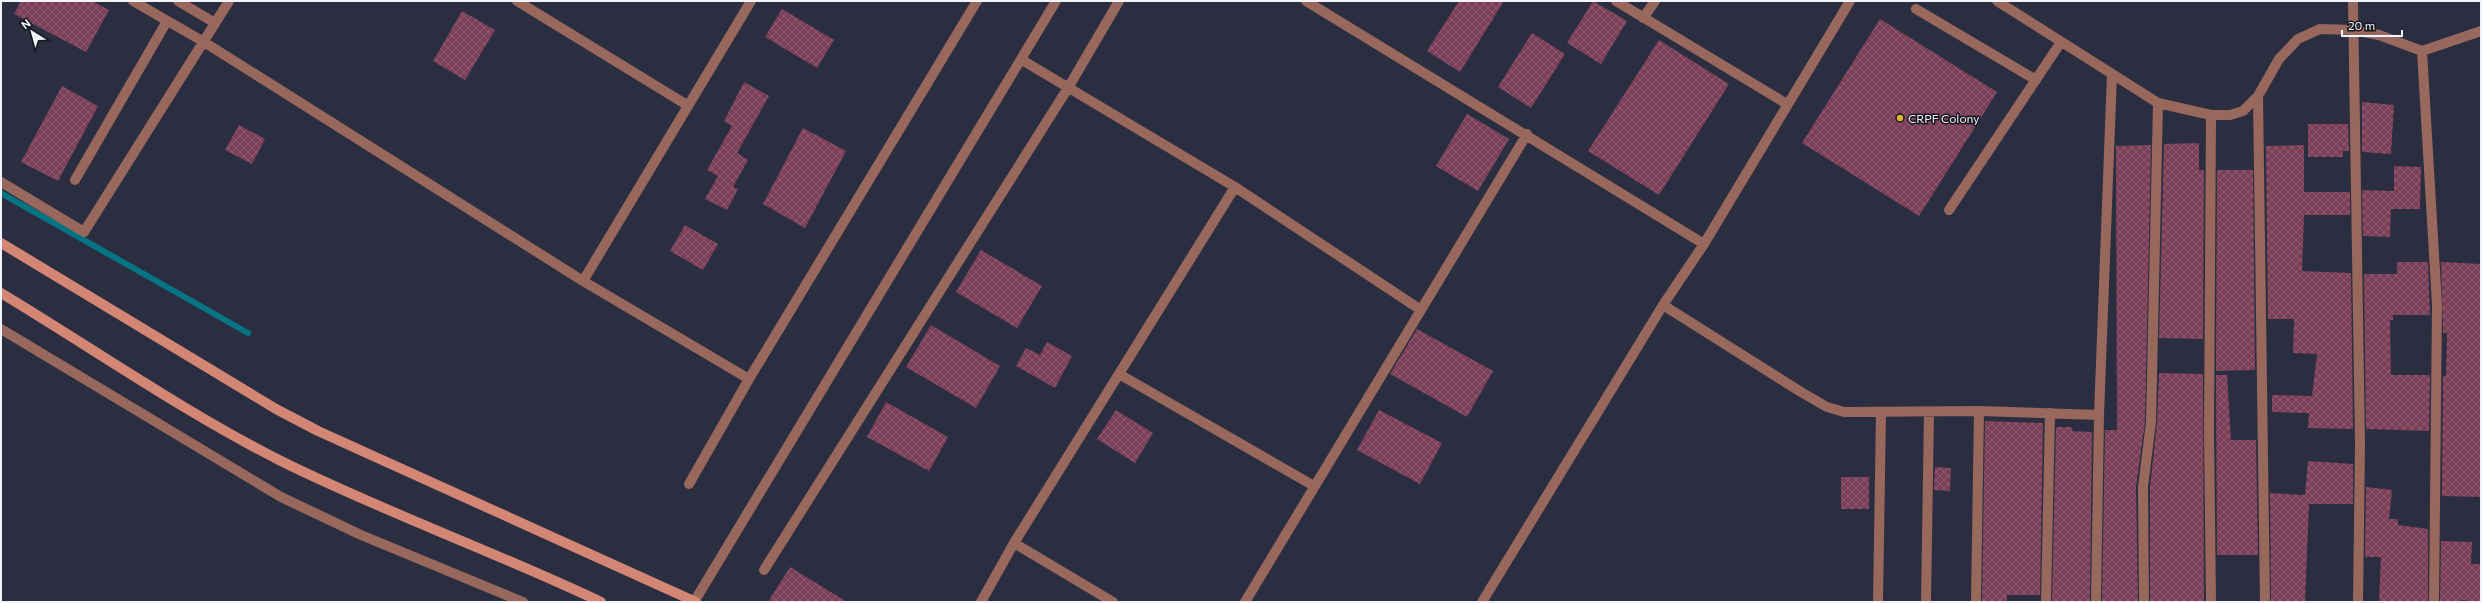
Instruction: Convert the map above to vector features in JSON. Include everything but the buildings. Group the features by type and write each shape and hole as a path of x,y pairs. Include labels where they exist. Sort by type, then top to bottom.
{"main road":[{"path":"1,243 276,409 318,431 695,602"},
{"path":"1,293 204,417 279,459 329,484 601,602"}],"street":[{"path":"133,1 204,42 583,281 749,379"},
{"path":"178,1 215,23"},
{"path":"1,182 84,232 229,1"},
{"path":"517,1 687,105"},
{"path":"583,281 687,105 751,1"},
{"path":"689,484 749,379 977,1"},
{"path":"695,602 1022,60 1056,1"},
{"path":"764,570 1068,88 1120,1"},
{"path":"1307,1 1527,134 1704,244"},
{"path":"1616,1 1787,104"},
{"path":"1644,18 1655,1"},
{"path":"1482,602 1663,305 1704,244 1850,1"},
{"path":"1997,1 2158,103 2212,115 2230,115 2243,111 2258,96 2279,59 2298,39 2320,29 2353,30 2379,35 2422,51 2481,31"},
{"path":"2353,1 2360,443 2358,602"},
{"path":"1916,9 2036,80"},
{"path":"75,180 167,21"},
{"path":"1949,210 2061,42"},
{"path":"2422,51 2437,305 2434,602"},
{"path":"1022,60 1235,187 1421,310"},
{"path":"2096,602 2099,415 2112,74"},
{"path":"2258,96 2265,602"},
{"path":"2144,602 2143,487 2152,422 2158,103"},
{"path":"2211,602 2208,431 2212,115"},
{"path":"1244,602 1527,134"},
{"path":"981,602 1014,543 1235,187"},
{"path":"1663,305 1827,407 1844,412 1978,411 2099,415"},
{"path":"1,329 281,497 361,534 523,602"},
{"path":"1119,374 1314,486"},
{"path":"1976,602 1978,411"},
{"path":"1878,602 1881,412"},
{"path":"1926,602 1929,412"},
{"path":"2046,602 2050,413"},
{"path":"1014,543 1113,602"}],"waterway":[{"path":"1,193 248,333"}],"place":[{"name":"CRPF Colony","path":"1900,118"}]}
